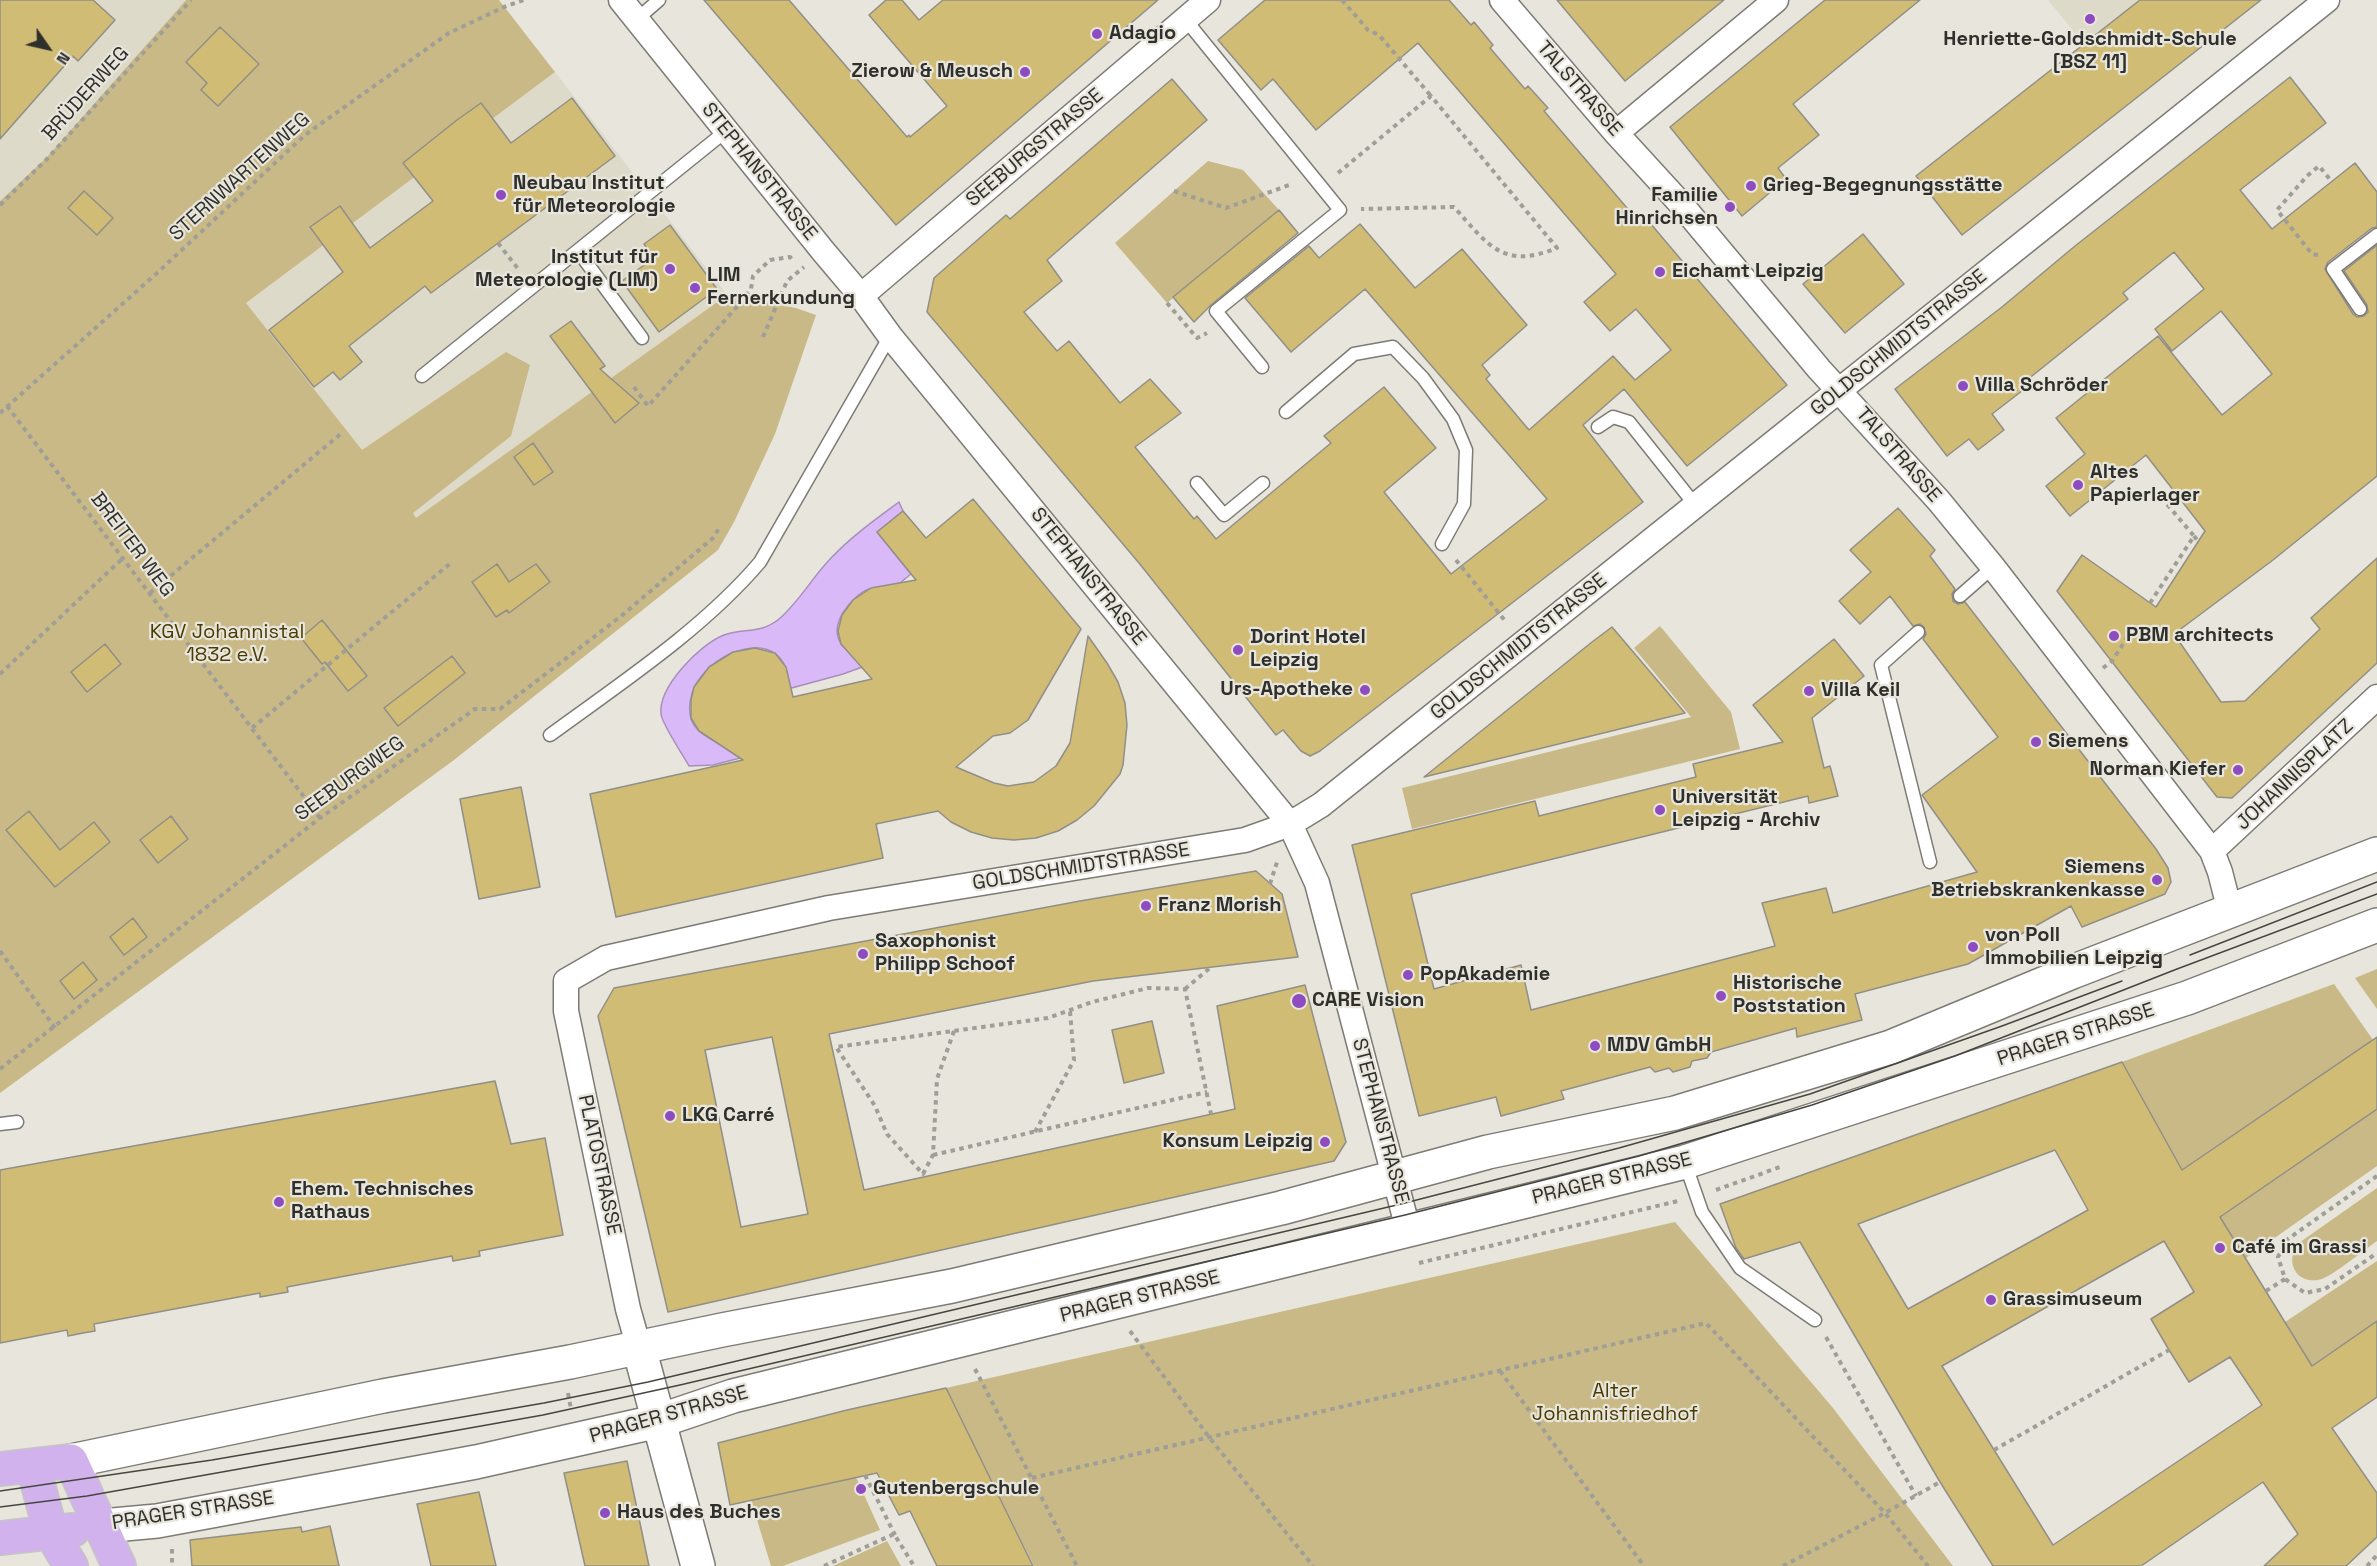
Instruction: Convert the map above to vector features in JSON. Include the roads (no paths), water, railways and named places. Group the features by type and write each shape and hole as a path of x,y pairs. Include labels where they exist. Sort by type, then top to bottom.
{"main road":[{"path":"0,1469 71,1461 384,1396 952,1286 1281,1208 1488,1152 1675,1113 1891,1047 2072,972 2377,854"},
{"name":"PRAGER STRASSE","path":"0,1538 157,1521 476,1462 659,1421 733,1396 1685,1162 2176,1002 2377,925"},
{"path":"639,1348 698,1566"},
{"path":"71,1461 119,1566"},
{"path":"33,1466 51,1533 71,1566"}],"street":[{"name":"STEPHANSTRASSE","path":"621,0 822,251 861,296 890,336 1290,824 1317,883 1408,1229"},
{"name":"SEEBURGSTRASSE","path":"861,296 1208,0"},
{"name":"TALSTRASSE","path":"1502,0 1616,133 1680,203 1819,369 1939,501 1993,567 2212,851 2230,911"},
{"path":"1616,133 1776,0"},
{"name":"GOLDSCHMIDTSTRASSE","path":"566,981 606,958 818,911 1245,840 1290,824 1321,805 2326,0"},
{"name":"JOHANNISPLATZ","path":"2212,851 2377,698"},
{"name":"PLATOSTRASSE","path":"566,981 566,1011 628,1309 639,1348"}],"lane":[{"path":"637,19 659,0"},
{"path":"1185,20 1340,210 1216,311 1262,367"},
{"path":"422,376 726,131"},
{"path":"2360,309 2333,269 2377,235"},
{"path":"578,251 642,338"},
{"path":"550,735 641,669 737,589 760,562 890,336"},
{"path":"1286,412 1354,354 1393,347 1423,378 1453,419 1466,450 1464,504 1442,544"},
{"path":"1598,427 1614,417 1629,422 1696,506"},
{"path":"1197,483 1224,515 1263,483"},
{"path":"1960,596 1993,567"},
{"path":"1918,632 1881,665 1930,862"},
{"path":"0,1124 17,1122"},
{"path":"1685,1162 1702,1212 1740,1268 1815,1320"}],"tram line":[{"path":"2190,955 2377,882"},
{"path":"0,1507 87,1496 543,1415 1405,1215 1639,1156 1812,1105 1955,1056 2377,894"},
{"path":"0,1491 212,1460 544,1403 648,1382 1401,1204 1619,1148 1810,1094 2122,981"}],"place":[{"name":"Henriette-Goldschmidt-Schule [BSZ 11]","path":"2090,19"},
{"name":"Adagio","path":"1097,34"},
{"name":"Zierow & Meusch","path":"1025,72"},
{"name":"Grieg-Begegnungsstätte","path":"1751,186"},
{"name":"Neubau Institut für Meteorologie","path":"501,195"},
{"name":"Familie Hinrichsen","path":"1730,207"},
{"name":"Institut für Meteorologie (LIM)","path":"670,269"},
{"name":"Eichamt Leipzig","path":"1660,272"},
{"name":"LIM Fernerkundung","path":"695,288"},
{"name":"Villa Schröder","path":"1963,386"},
{"name":"Altes Papierlager","path":"2078,485"},
{"name":"PBM architects","path":"2114,636"},
{"name":"Dorint Hotel Leipzig","path":"1238,650"},
{"name":"Urs-Apotheke","path":"1365,690"},
{"name":"Villa Keil","path":"1809,691"},
{"name":"Siemens","path":"2036,742"},
{"name":"Norman Kiefer","path":"2238,770"},
{"name":"Universität Leipzig - Archiv","path":"1660,810"},
{"name":"Siemens Betriebskrankenkasse","path":"2157,880"},
{"name":"Franz Morish","path":"1146,906"},
{"name":"von Poll Immobilien Leipzig","path":"1973,947"},
{"name":"Saxophonist Philipp Schoof","path":"863,954"},
{"name":"PopAkademie","path":"1408,975"},
{"name":"Historische Poststation","path":"1721,996"},
{"name":"CARE Vision","path":"1299,1001"},
{"name":"MDV GmbH","path":"1595,1046"},
{"name":"LKG Carré","path":"670,1116"},
{"name":"Konsum Leipzig","path":"1325,1142"},
{"name":"Ehem. Technisches Rathaus","path":"279,1202"},
{"name":"Café im Grassi","path":"2220,1248"},
{"name":"Grassimuseum","path":"1991,1300"},
{"name":"Gutenbergschule","path":"861,1489"},
{"name":"Haus des Buches","path":"605,1513"}],"park label":[{"name":"KGV Johannistal 1832 e.V.","path":"227,644"},
{"name":"Alter Johannisfriedhof","path":"1615,1404"}]}
